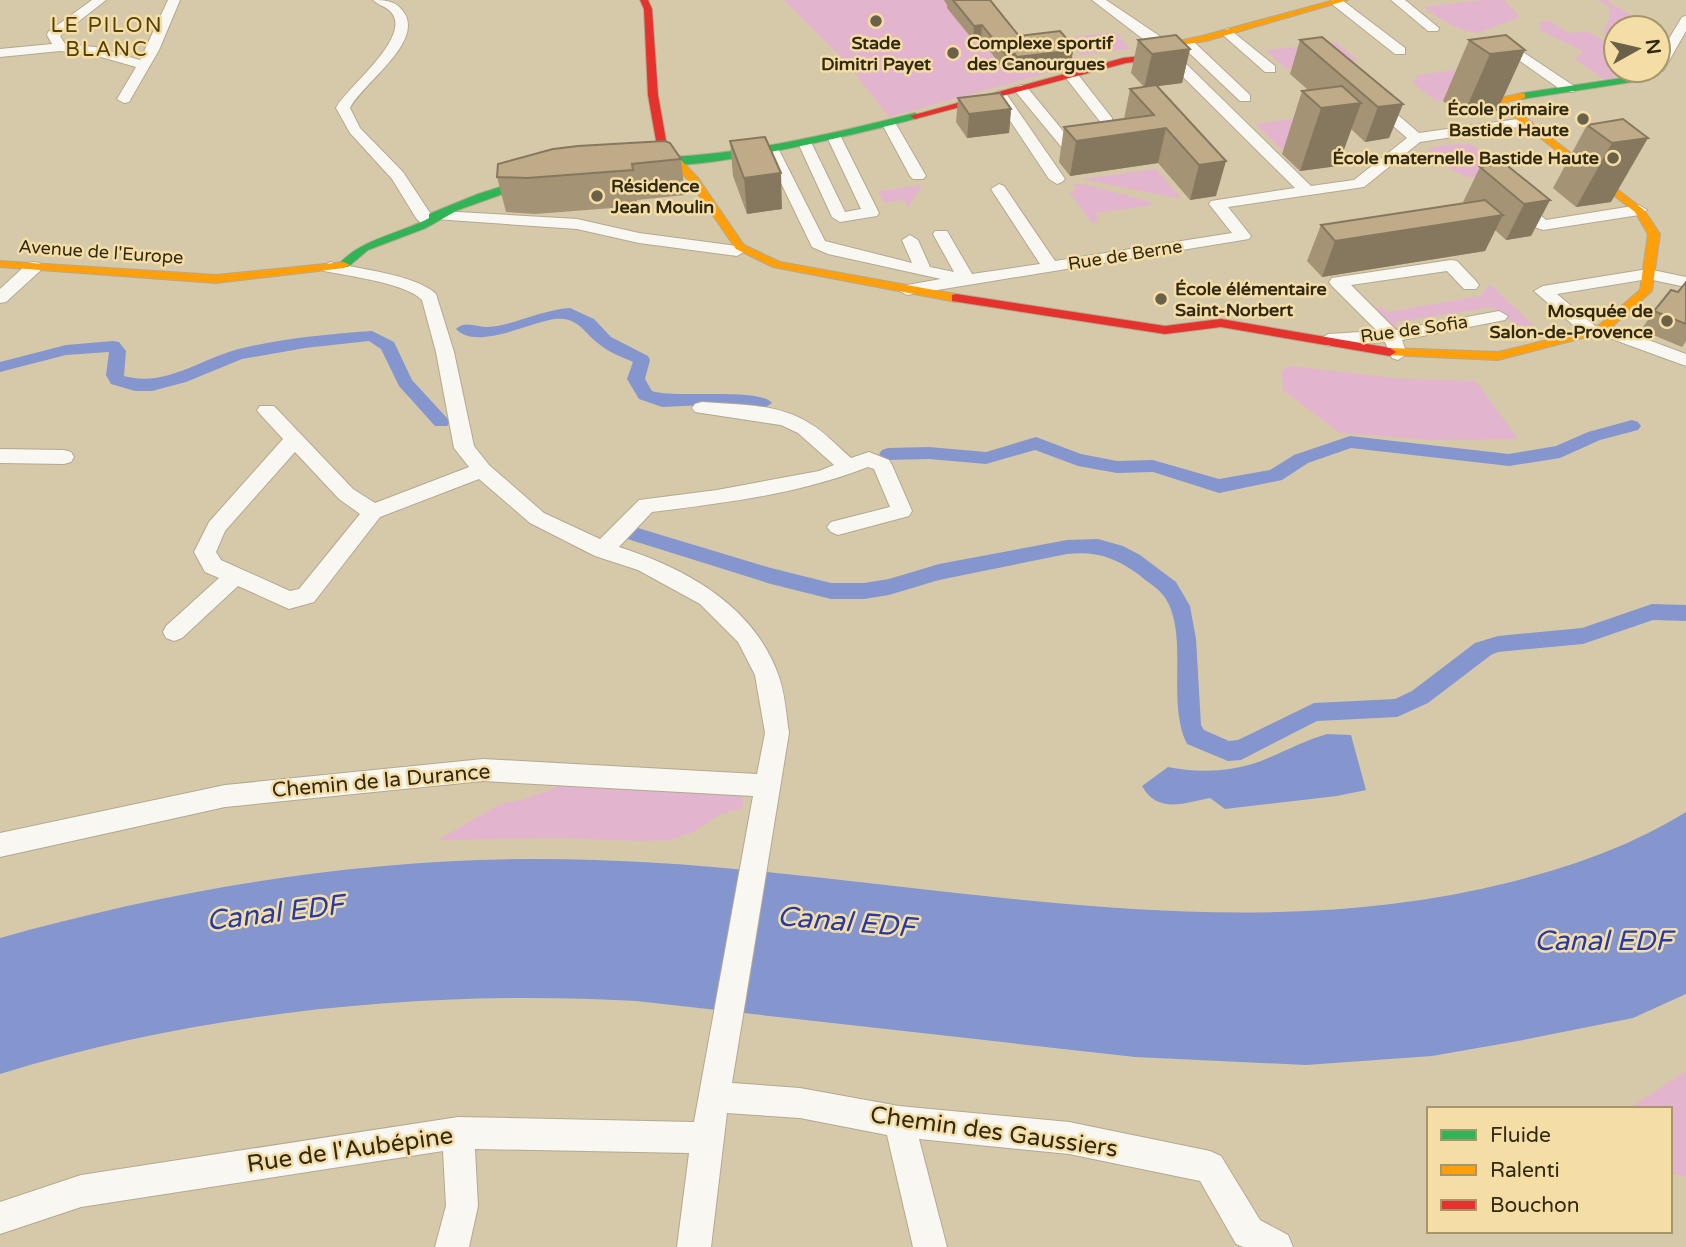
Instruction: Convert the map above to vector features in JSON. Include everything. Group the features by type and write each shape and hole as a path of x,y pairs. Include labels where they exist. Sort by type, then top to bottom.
{"street":[{"path":"60,47 52,35 100,0"},
{"path":"124,99 144,65 174,0"},
{"path":"379,0 393,7 399,15 403,29 399,42 348,98 343,108 348,125 400,180 413,205 440,214 577,224 639,238 737,251"},
{"path":"1097,0 1245,98"},
{"path":"1397,0 1433,28"},
{"path":"648,3 654,103 663,154 642,161 702,160 772,150 834,137 1000,95 1340,1 1400,51"},
{"path":"1672,44 1686,20"},
{"path":"1228,32 1270,69"},
{"path":"0,53 60,47 95,51 144,65"},
{"path":"1168,47 1307,191 1359,184 1416,138 1525,122"},
{"path":"1511,48 1569,89"},
{"path":"1071,75 1107,121"},
{"path":"676,161 694,180 740,247 777,265 907,290 1165,330 1221,323 1398,354 1498,356 1597,331 1646,290 1654,234 1639,210 1497,100 1602,84"},
{"path":"1021,89 1073,152"},
{"path":"1364,94 1416,138"},
{"path":"1000,95 1057,179"},
{"path":"654,103 641,138 702,160"},
{"path":"889,124 918,176"},
{"path":"805,143 840,217 871,213 834,137"},
{"path":"772,150 818,244 828,250 923,269 961,281"},
{"path":"694,180 702,160"},
{"name":"Avenue de l'Europe","path":"0,264 176,278 233,278 336,256 511,186 564,172"},
{"path":"999,189 1051,267"},
{"name":"Rue de Berne","path":"907,290 1243,236 1217,204 1307,191"},
{"path":"1509,197 1543,225 1639,210"},
{"path":"941,234 967,292 994,302"},
{"path":"910,240 923,269"},
{"path":"336,256 367,274 423,291 430,298 445,352 464,448 482,470 537,519 603,550 646,564 708,598 746,636 767,675 777,733 706,1138 694,1247"},
{"path":"336,256 367,274"},
{"path":"1398,354 1392,336 1338,282 1451,265 1471,285"},
{"path":"0,298 34,267"},
{"path":"1686,282 1648,274 1543,291 1597,331 1686,360"},
{"name":"Rue de Sofia","path":"1328,340 1392,336 1499,316"},
{"path":"702,408 774,416 788,421 800,426 849,467"},
{"path":"267,410 346,494 373,512"},
{"path":"294,440 216,527 205,552 213,566 289,600 306,596 373,512 482,470"},
{"path":"0,456 64,457"},
{"path":"603,550 646,505 717,497 822,477 869,459 882,465 902,511 838,527"},
{"path":"174,632 235,576"},
{"name":"Chemin de la Durance","path":"0,845 225,796 483,770 767,786"},
{"name":"Chemin des Gaussiers","path":"714,1097 800,1103 899,1122 1069,1138 1210,1167 1248,1232 1276,1247"},
{"path":"899,1122 930,1247"},
{"path":"452,1247 462,1206 458,1133"},
{"name":"Rue de l'Aubépine","path":"0,1218 81,1191 458,1133 706,1138"}],"shaded area":[{"name":"Complexe sportif des Canourgues","path":"784,0 979,0 1015,44 1059,40 1079,64 889,117 845,61"},
{"path":"1504,0 1520,17 1478,33 1456,27 1423,7"},
{"path":"1596,0 1606,0 1614,5 1611,6 1629,14 1610,14 1609,6"},
{"path":"1548,20 1569,33 1586,31 1602,40 1602,78 1574,59 1582,54 1581,50 1541,31 1539,23"},
{"path":"1115,32 1130,49 1080,55 1065,38"},
{"path":"1337,43 1358,60 1286,69 1265,50"},
{"path":"1477,67 1508,92 1436,101 1413,83 1418,75"},
{"path":"1318,115 1346,141 1281,149 1255,124"},
{"path":"1471,144 1513,176 1487,179 1466,176 1447,167 1426,150 1443,145"},
{"path":"1156,169 1182,199 1081,179"},
{"path":"1074,184 1151,202 1153,205 1096,213 1098,222 1091,222 1069,192 1076,190"},
{"path":"922,185 908,208 904,200 884,203 878,191"},
{"path":"1490,284 1534,326 1515,325 1493,307 1395,322 1400,331 1394,329 1375,310 1381,306 1387,312 1480,296"},
{"path":"1290,366 1404,379 1476,381 1518,439 1432,440 1340,433 1283,390 1282,371"},
{"path":"559,786 739,792 743,799 743,808 721,814 693,832 670,840 438,840 498,805"},
{"path":"1686,1071 1686,1177 1672,1174 1672,1107 1631,1107"}],"water":[{"path":"1327,734 1351,735 1366,790 1225,809 1210,798 1181,804 1164,803 1148,795 1142,786 1168,767 1203,771 1239,767 1261,761"},
{"name":"Canal EDF","path":"1686,812 1686,994 1633,1018 1432,1056 1306,1065 1135,1057 636,1001 477,999 396,1002 234,1020 76,1053 0,1074 0,938 146,902 294,876 444,862 595,860 709,867 1054,903 1169,911 1284,912 1398,903 1511,882 1601,854"}],"building":[{"path":"953,0 990,0 1019,36 1060,31 1074,47 1065,48 1067,51 1017,57 1015,54 1006,55 982,25 974,26"},
{"path":"1176,35 1190,49 1152,54 1138,40"},
{"path":"1506,35 1525,50 1490,54 1469,40"},
{"path":"1322,37 1403,104 1378,107 1300,40"},
{"path":"1156,85 1226,161 1199,165 1166,128 1076,141 1064,127 1154,115 1130,89"},
{"path":"1342,86 1361,103 1321,108 1302,91"},
{"path":"1000,93 1011,109 969,114 958,98"},
{"path":"1623,119 1648,138 1612,143 1587,125"},
{"path":"765,137 781,173 744,178 730,141"},
{"path":"665,141 670,143 681,159 632,164 633,170 527,178 497,177 498,164 553,149"},
{"path":"1504,163 1550,200 1524,204 1480,167"},
{"path":"1485,200 1503,215 1335,241 1321,225"},
{"path":"1686,282 1686,324 1654,311 1671,290 1678,292"}],"waterway":[{"path":"464,329 490,332 552,314 570,313 588,322 605,341 642,360 636,379 645,395 662,401 705,399 763,403"},
{"path":"0,367 66,350 113,346 118,351 115,375 117,380 152,386 180,378 239,354 305,342 372,336 388,346 405,382 441,422"},
{"path":"888,454 929,453 986,458 1036,443 1078,460 1117,467 1153,466 1219,486 1275,475 1301,459 1350,442 1509,460 1560,452 1594,436 1632,426"},
{"path":"628,532 771,576 831,591 864,591 889,587 939,572 1067,547 1098,546 1116,551 1160,580 1175,595 1180,606 1186,639 1190,725 1195,737 1228,751 1241,750 1314,712 1397,708 1420,697 1483,649 1498,644 1583,636 1652,612 1686,613"}],"traffic: fast":[{"path":"1522,96 1602,84"},
{"path":"651,161 751,153 915,116"},
{"path":"433,216 482,196 544,176"},
{"path":"344,265 364,248 422,226 454,208"}],"traffic: slow":[{"path":"1169,44 1203,39 1344,0"},
{"path":"1390,352 1498,356 1593,333 1602,329 1646,291 1654,234 1639,210 1497,100 1522,96"},
{"path":"676,161 694,180 740,247 777,265 956,298"},
{"path":"0,264 216,279 344,265"}],"traffic: jam":[{"path":"644,0 648,9 653,95 662,146"},
{"path":"915,116 1126,60 1158,57"},
{"path":"956,298 1165,330 1221,323 1390,352"}],"place":[{"name":"Stade Dimitri Payet","path":"876,21"},
{"name":"Complexe sportif des Canourgues","path":"953,53"},
{"name":"École primaire Bastide Haute","path":"1583,119"},
{"name":"École maternelle Bastide Haute","path":"1613,158"},
{"name":"Résidence Jean Moulin","path":"597,196"},
{"name":"École élémentaire Saint-Norbert","path":"1161,299"},
{"name":"Mosquée de Salon-de-Provence","path":"1667,321"}],"district":[{"name":"LE PILON BLANC","path":"107,37"}]}
